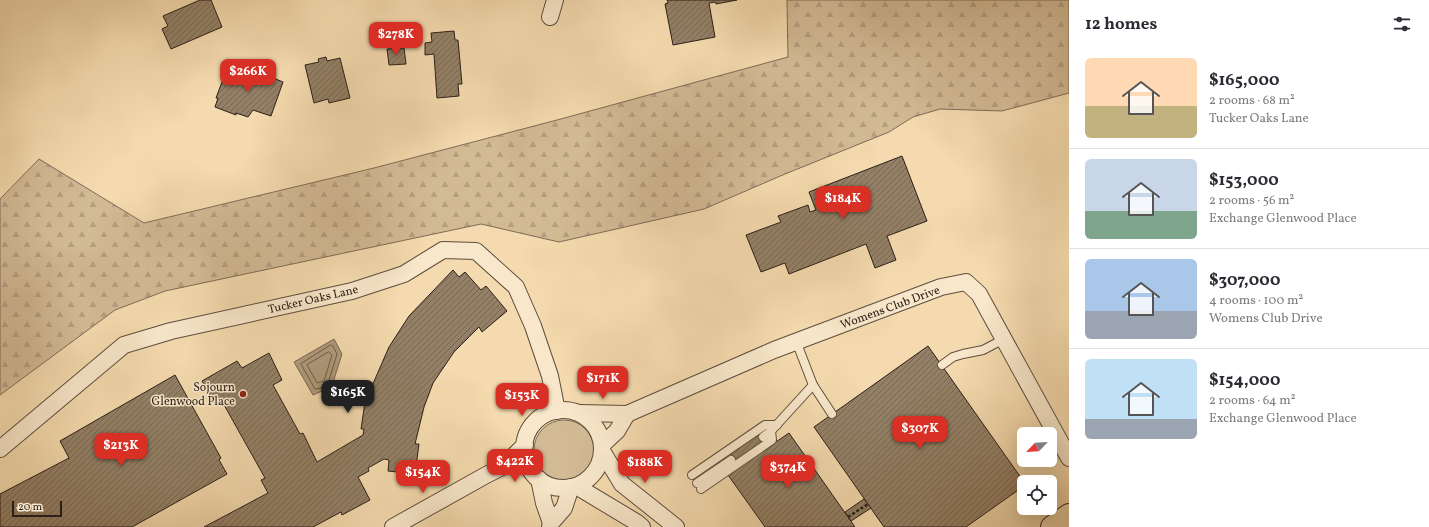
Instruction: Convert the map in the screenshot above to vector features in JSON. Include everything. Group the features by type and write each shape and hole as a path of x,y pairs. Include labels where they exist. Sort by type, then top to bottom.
{"main road":[{"path":"1052,527 1069,515"}],"street":[{"path":"550,17 555,0"},
{"name":"Tucker Oaks Lane","path":"0,449 124,344 352,291 404,274 443,250 476,251 516,287 533,326 550,376 557,410"},
{"name":"Womens Club Drive","path":"579,413 627,414 796,341 941,287 966,282 978,294 1069,458"},
{"path":"557,410 568,410 579,413 595,426 600,435 602,448 600,462 594,473 586,480 573,487 564,508 551,525 536,476 526,458 525,445 528,433 535,422 545,415 557,410"},
{"path":"602,448 617,431 627,414"},
{"path":"393,527 502,467 525,445"},
{"path":"602,448 622,484 676,527"},
{"path":"502,467 536,476 554,486 573,487 636,522 642,527"}],"lane":[{"path":"942,365 953,357 983,350 1004,339"},
{"path":"796,341 813,385 832,414"},
{"path":"763,437 774,428 813,385"},
{"path":"692,475 765,425 774,428"},
{"path":"731,460 699,486 772,440 774,428"}],"path":[{"path":"848,517 868,504"}],"green space":[{"path":"787,0 1069,0 1069,93 1002,111 940,109 913,117 889,132 704,209 559,242 481,224 165,291 115,310 0,395 0,199 39,159 144,223 374,168 788,57"},
{"path":"564,420 581,425 589,433 594,450 589,467 581,475 564,480 547,475 539,467 534,450 539,433 547,425"}],"water":[{"path":"334,339 342,354 329,395 326,396 322,391 313,395 294,362"}],"building":[{"path":"200,0 211,0 222,27 171,49 162,29 168,26 163,16"},
{"path":"667,0 737,0 716,4 716,2 709,3 715,37 673,45 665,4 668,3"},
{"path":"454,31 455,40 458,40 462,84 458,84 459,96 437,98 434,54 425,55 425,43 432,42 431,33"},
{"path":"404,48 406,64 389,65 387,49"},
{"path":"326,57 327,61 340,58 350,98 329,103 328,99 314,103 305,65 319,62 318,59"},
{"path":"236,68 253,74 254,70 283,82 271,116 253,110 248,117 236,113 236,115 215,107 218,98 216,98 225,74 233,77"},
{"path":"902,156 927,221 887,236 896,260 875,268 866,244 789,274 785,263 761,272 746,235 781,222 778,216 808,205 810,212 816,210 809,192"},
{"name":"Sojourn Glenwood Place","path":"453,270 459,277 465,272 481,290 486,286 507,311 482,332 479,327 454,352 433,383 424,407 415,444 419,444 415,474 388,471 389,460 384,459 368,468 369,471 358,477 370,500 342,515 341,512 313,527 204,527 268,493 261,480 265,478 223,403 216,406 202,381 237,361 242,368 269,353 282,380 273,385 300,434 303,433 317,462 363,435 364,429 361,429 365,402 389,347 409,316"},
{"path":"928,346 1019,475 1017,475 1017,491 966,527 884,527 814,427"},
{"path":"175,375 221,458 219,460 227,474 132,527 0,527 0,494 69,458 60,441"},
{"path":"753,428 768,448 740,467 726,447"},
{"path":"789,433 855,527 765,527 728,475"},
{"path":"864,499 871,508 851,521 845,512"}],"place":[{"name":"Sojourn Glenwood Place","path":"243,394"}]}
